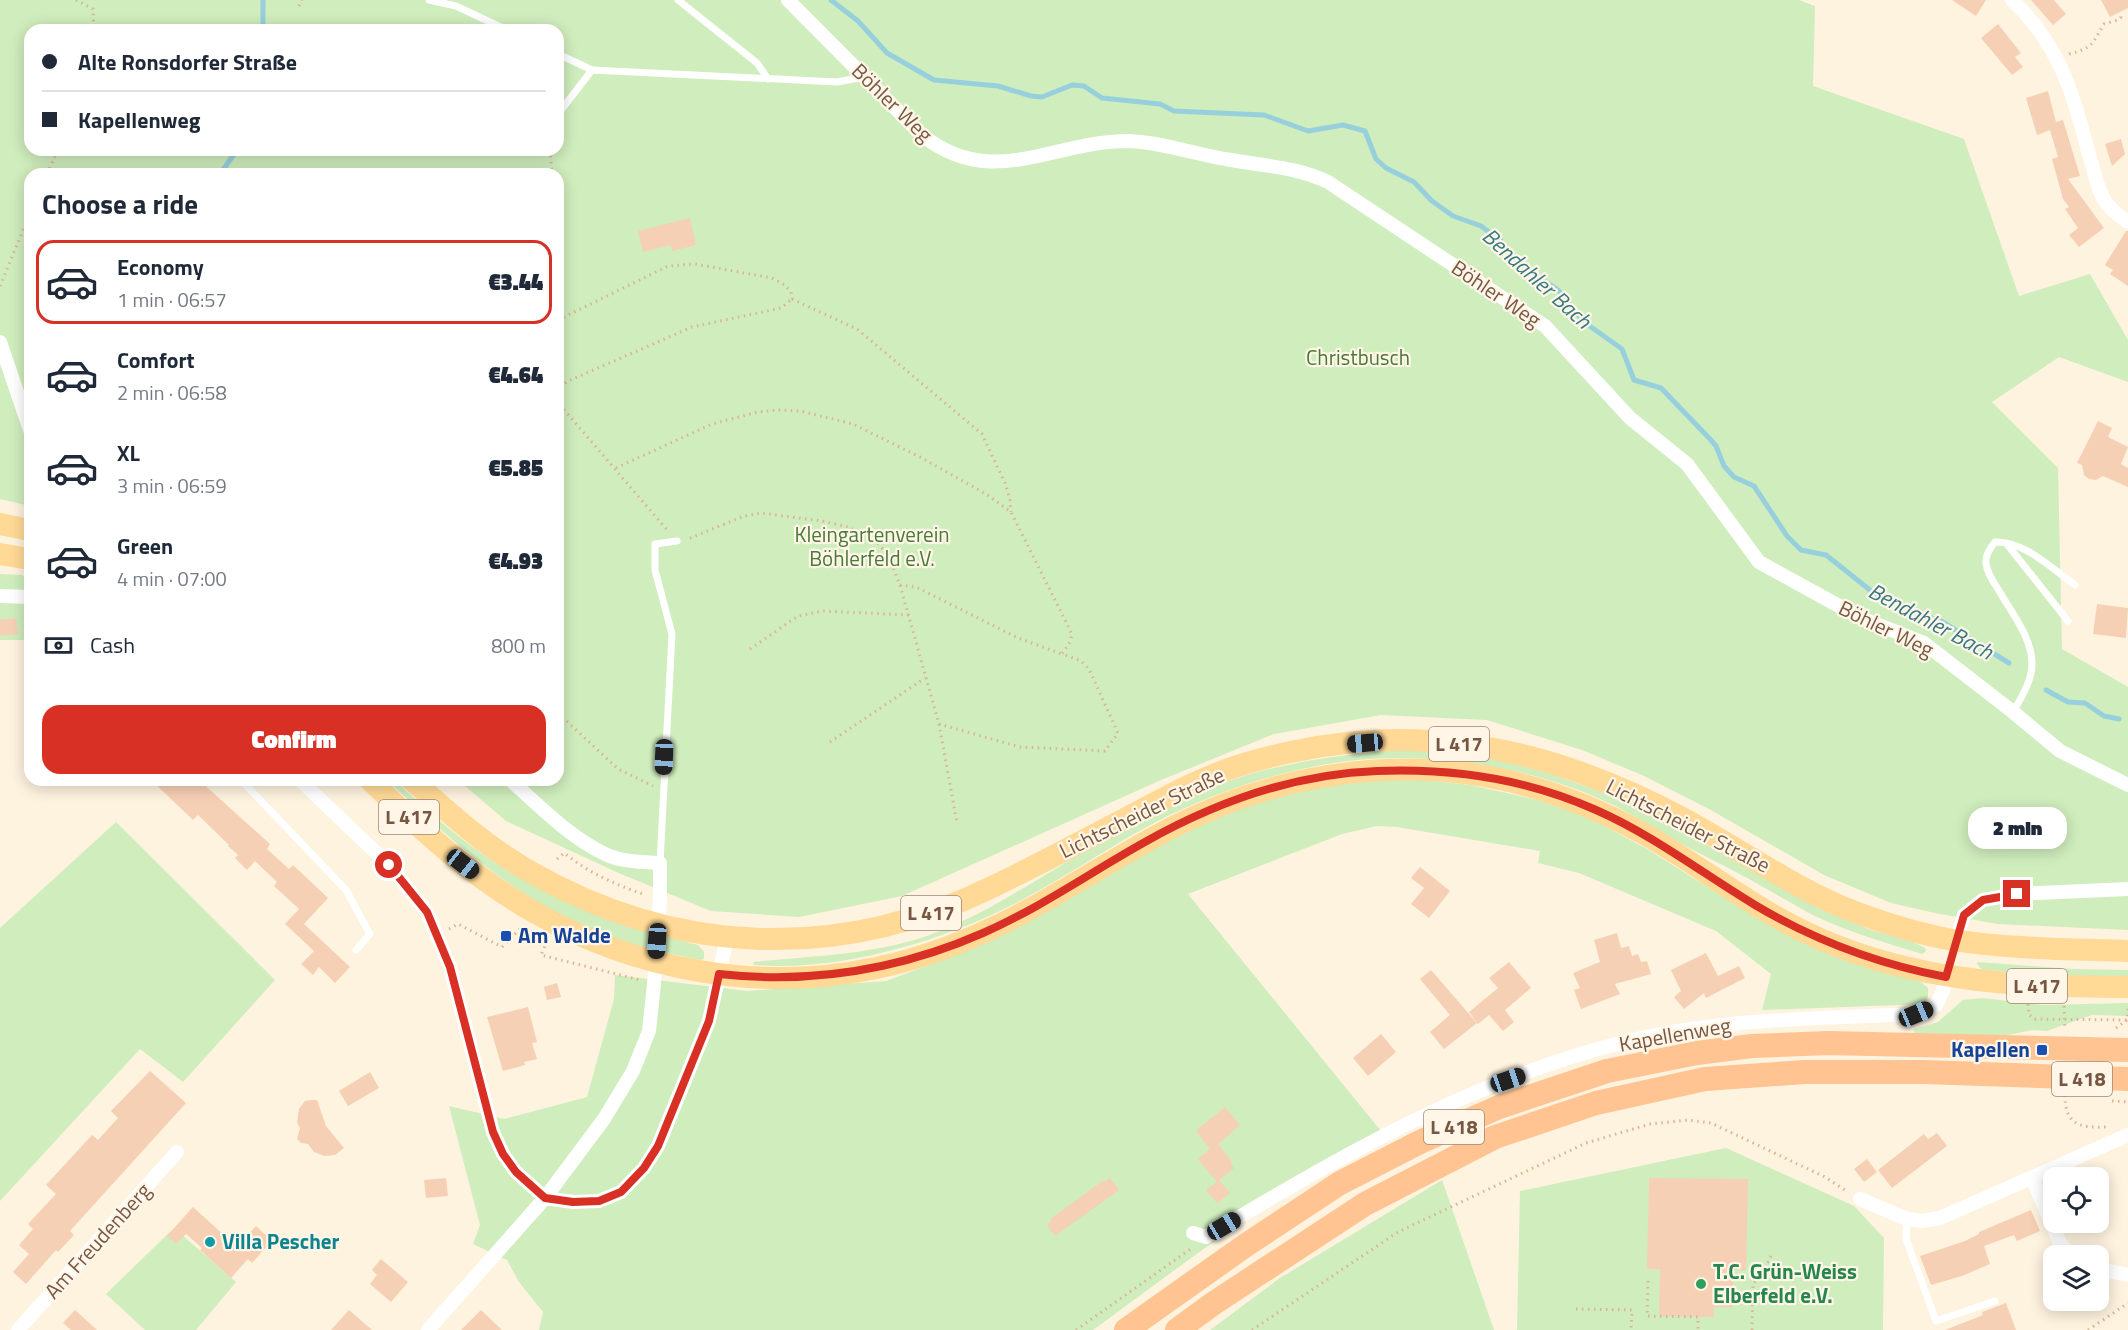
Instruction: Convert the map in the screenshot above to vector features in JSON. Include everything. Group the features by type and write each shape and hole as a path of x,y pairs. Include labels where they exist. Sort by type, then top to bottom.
{"highway":[{"name":"L 418","path":"1126,1330 1246,1245 1340,1183 1420,1142 1499,1107 1607,1071 1697,1053 1752,1046 1828,1043 2128,1050"},
{"name":"L 418","path":"1177,1330 1214,1303 1365,1204 1495,1137 1596,1103 1705,1080 1805,1072 1924,1072 2128,1079"}],"main road":[{"path":"0,524 24,529"},
{"path":"0,554 24,558"},
{"name":"Lichtscheider Straße","path":"419,786 474,834 527,870 559,887 624,914 727,937 805,939 837,936 901,922 940,910 984,891 1174,793 1245,764 1319,747 1388,741 1430,741 1485,747 1528,756 1620,788 1683,819 1812,892 1850,910 1893,926 1956,940 2013,946 2128,951"},
{"name":"Lichtscheider Straße","path":"376,786 442,847 471,870 515,901 554,923 590,940 649,961 719,974 750,977 819,976 873,969 909,960 985,932 1145,842 1252,793 1304,779 1347,772 1412,770 1445,771 1507,781 1533,787 1594,809 1649,837 1755,906 1820,939 1877,960 1946,977 2053,987 2128,987"},
{"name":"Kapellenweg","path":"1946,977 1956,940"}],"street":[{"name":"Böhler Weg","path":"788,0 922,135 937,147 978,162 997,163 1083,146 1127,141 1287,168 1328,182 1545,326 1630,418 1687,464 1759,562 1861,618 1924,643 2060,751 2128,785"},
{"path":"2012,0 2037,28 2056,58 2072,98 2098,186 2106,203 2128,222"},
{"path":"0,342 24,412"},
{"path":"0,596 24,597"},
{"path":"306,786 389,865 427,912 450,967 493,1132 503,1154 516,1172 545,1198 573,1202 599,1201 621,1192 644,1168 658,1146 709,1021 727,937"},
{"path":"428,1330 545,1198 604,1119 633,1071 649,1031 660,899 660,863 634,861 607,855 577,838 517,786"},
{"name":"Kapellenweg","path":"1956,940 1964,915 1983,900 2017,894 2128,889"},
{"name":"Kapellenweg","path":"1193,1233 1206,1237 1296,1182 1468,1094 1588,1051 1672,1032 1761,1022 1916,1014 1936,1005 1943,991 1946,977"},
{"path":"1860,1199 1907,1219 1922,1221 1940,1218 2128,1135"},
{"name":"Am Freudenberg","path":"18,1330 177,1152"},
{"path":"2032,1178 2062,1245"},
{"path":"2109,1271 2128,1275"}],"lane":[{"path":"429,0 456,6 494,24"},
{"path":"678,0 757,63 768,79"},
{"path":"564,57 592,70 837,82 864,76"},
{"path":"564,106 592,70"},
{"path":"660,863 672,634 655,570 655,544 677,541"},
{"path":"2013,712 2025,690 2032,667 2031,652 2026,637 1993,581 1986,563 1988,550 1995,542 2005,542 2027,551 2075,585"},
{"path":"2005,542 2068,621"},
{"path":"247,786 346,890 370,934 356,950"},
{"path":"1907,1219 1906,1239 1936,1321 1995,1300"}],"path":[{"path":"76,0 93,9 93,24"},
{"path":"300,6 302,0"},
{"path":"2056,58 2085,50 2094,41 2104,24 2118,20 2120,15"},
{"path":"0,286 24,228"},
{"path":"564,317 668,266 695,264 772,278 791,292 792,299"},
{"path":"564,385 692,327 781,308 792,299"},
{"path":"792,299 857,329 981,434 1005,483 1011,512 1072,634 1062,654"},
{"path":"564,410 677,541 692,538 744,516 761,513 822,521 857,531 880,545 890,560 909,615 939,724 957,823"},
{"path":"616,468 712,424 758,412 800,411 853,424 879,435 986,494 1011,512"},
{"path":"900,585 916,586 1018,638 1081,662 1089,669 1118,733 1105,751 1020,747 939,724"},
{"path":"750,649 798,616 822,610 909,615"},
{"path":"830,742 925,678"},
{"path":"564,719 618,769 663,790"},
{"path":"557,859 564,853 579,865 616,885 660,899"},
{"path":"447,930 458,924 502,947 516,935"},
{"path":"544,951 542,955 646,982"},
{"path":"2029,1001 2029,1015 2035,1019 2128,1020"},
{"path":"2060,1001 2065,1011"},
{"path":"2112,1029 2120,1027 2128,1020 2128,1009"},
{"path":"2112,1101 2128,1102"},
{"path":"2065,1107 2073,1121 2083,1127 2112,1127"},
{"path":"1252,1330 1398,1232 1586,1143 1650,1124 1688,1120 1711,1123 1825,1177 1860,1199"},
{"path":"1752,1330 1753,1284 1763,1272 1772,1254"},
{"path":"1076,1330 1178,1260"},
{"path":"1648,1281 1647,1316 1698,1317 1698,1330"},
{"path":"2088,1330 2128,1303"},
{"path":"1576,1309 1632,1310 1631,1330"}],"green space":[{"name":"Christbusch","path":"0,0 1799,0 1815,6 1813,86 1964,139 2019,296 2090,274 2128,340 2128,382 2059,357 1992,402 2058,468 2062,649 2128,687 2128,930 1998,924 1891,903 1824,875 1709,809 1642,775 1582,750 1487,720 1381,715 1274,734 1161,780 902,896 799,917 711,911 621,874 506,821 465,786 564,786 564,168 24,168 24,505 0,499"},
{"path":"0,574 22,575 24,577 24,640 0,640"},
{"path":"1396,750 1451,752 1497,759 1551,774 1613,796 1673,826 1820,909 1871,930 1913,942 1925,948 1926,951 1922,954 1895,946 1815,916 1624,811 1553,781 1479,764 1404,758 1341,762 1308,768 1276,775 1214,796 1156,822 1014,904 954,931 921,942 854,959 820,964 786,966 754,965 753,962 882,948 924,937 966,920 1125,829 1212,787 1257,772 1292,764"},
{"path":"1417,779 1470,785 1538,800 1588,817 1649,850 1755,917 1868,967 1921,982 1928,988 1928,998 1924,1004 1762,1010 1771,974 1716,931 1579,873 1538,863 1540,851 1397,827 1377,826 1342,834 1188,894 1381,1131 1202,1250 1093,1330 539,1330 543,1312 519,1282 507,1260 473,1244 480,1225 449,1106 504,1119 587,1097 614,999 615,975 747,991 886,981 974,948 1112,868 1246,805 1301,791 1355,781"},
{"path":"394,786 401,786 455,833 517,876 593,912 698,945 704,952 704,959 639,946 572,921 543,905 488,868"},
{"path":"116,822 275,980 183,1082 140,1049 0,1201 0,928"},
{"path":"1978,962 2073,969 2128,970 2128,977 2041,976 1981,969"},
{"path":"1983,998 2043,1005 2128,1003 2128,1016 2092,1015 2047,1031 2032,1030 1994,1038 1914,1036 1914,1029 1938,1022 1963,1000"},
{"name":"T.C. Grün-Weiss Elberfeld e.V.","path":"1726,1148 1854,1206 1884,1238 1883,1330 1517,1330 1520,1191"},
{"path":"1442,1180 1494,1330 1210,1330 1280,1278"},
{"path":"174,1228 236,1282 196,1330 145,1330 106,1294"}],"building":[{"path":"1952,0 1986,0 1976,16"},
{"path":"2031,0 2054,0 2066,14 2053,25"},
{"path":"2101,0 2128,0 2128,8 2110,17"},
{"path":"1998,24 2021,53 2015,57 2023,67 2012,75 1981,38"},
{"path":"2048,91 2056,122 2063,120 2080,176 2068,179 2104,228 2079,247 2069,235 2078,228 2065,209 2069,207 2063,199 2052,159 2058,157 2050,130 2037,135 2026,98"},
{"path":"2121,139 2125,154 2112,166 2105,144"},
{"path":"690,218 696,245 672,251 671,245 643,252 638,231"},
{"path":"2128,231 2128,286 2110,274 2113,270 2105,265"},
{"path":"2098,421 2112,428 2108,437 2128,447 2121,464 2128,468 2128,487 2103,476 2096,480 2089,479 2084,475 2082,465 2077,463"},
{"path":"2097,604 2128,608 2126,638 2093,634"},
{"path":"16,618 18,634 0,636 0,620"},
{"path":"157,786 206,786 270,844 267,849 289,869 293,865 328,898 304,924 350,967 335,983 319,967 313,975 301,964 314,951 285,924 299,909 274,886 277,882 255,861 247,870 235,858 238,855 198,815 193,820"},
{"path":"1420,867 1450,891 1429,918 1411,904 1424,888 1411,878"},
{"path":"1617,933 1621,948 1629,946 1632,956 1638,954 1641,962 1647,961 1651,974 1615,984 1620,994 1581,1009 1574,990 1580,988 1573,973 1600,962 1594,940"},
{"path":"1706,953 1718,976 1739,966 1745,978 1706,998 1704,993 1684,1009 1674,997 1681,991 1671,970"},
{"path":"1509,962 1531,988 1505,1010 1514,1022 1503,1031 1489,1015 1478,1024 1469,1012 1498,988 1489,978"},
{"path":"1431,970 1477,1023 1444,1049 1430,1032 1450,1015 1420,979"},
{"path":"557,983 561,997 547,1000 544,987"},
{"path":"528,1007 537,1042 532,1043 537,1059 503,1071 487,1017"},
{"path":"1381,1034 1396,1052 1368,1076 1353,1058"},
{"path":"150,1071 186,1103 70,1231 74,1235 58,1252 56,1250 26,1284 13,1272 29,1254 19,1245 33,1229 28,1224 56,1194 46,1185 92,1135 98,1140 118,1118 111,1111"},
{"path":"370,1072 379,1088 348,1106 339,1091"},
{"path":"317,1100 326,1126 344,1148 335,1155 325,1156 314,1152 308,1144 301,1143 297,1139 300,1128 297,1122 299,1109 305,1101"},
{"path":"1225,1107 1240,1125 1218,1144 1234,1168 1219,1180 1230,1193 1217,1203 1206,1190 1217,1182 1198,1159 1210,1149 1196,1131"},
{"path":"1937,1133 1947,1146 1892,1188 1878,1170 1924,1134 1928,1139"},
{"path":"1867,1159 1877,1172 1864,1182 1854,1169"},
{"path":"446,1178 448,1196 426,1198 424,1180"},
{"path":"1110,1178 1119,1190 1055,1236 1047,1225 1052,1221 1050,1219"},
{"path":"1649,1178 1748,1179 1746,1270 1733,1270 1733,1307 1714,1307 1714,1317 1659,1316 1660,1269 1647,1269"},
{"name":"Villa Pescher","path":"193,1207 237,1247 256,1226 272,1241 252,1263 248,1259 231,1278 186,1234 176,1244 167,1236"},
{"path":"2031,1210 2040,1231 2017,1241 2014,1235 1984,1246 1990,1264 1962,1276 1931,1285 1920,1256 1965,1241 1979,1232"},
{"path":"381,1259 408,1282 391,1302 370,1284 377,1275 372,1270"},
{"path":"2006,1303 2016,1330 1945,1330 1983,1315 1982,1312"},
{"path":"75,1310 97,1330 71,1330 63,1323"},
{"path":"349,1310 372,1330 331,1330"},
{"path":"481,1310 502,1330 461,1330"}],"waterway":[{"path":"263,0 263,24"},
{"name":"Bendahler Bach","path":"831,0 858,21 887,53 934,80 998,86 1042,97 1072,85 1084,86 1102,98 1160,104 1174,111 1264,115 1308,131 1343,125 1365,131 1376,159 1386,168 1414,182 1432,201 1453,216 1481,226 1501,241 1521,265 1558,290 1584,322 1622,349 1634,380 1661,388 1716,446 1724,466 1734,477 1754,486 1787,536 1801,550 1826,555 1875,594 1941,621 2009,663"},
{"path":"224,168 233,156"},
{"name":"Bendahler Bach","path":"2046,690 2068,702 2085,703 2104,716 2119,719"}],"place":[{"name":"Am Walde","path":"506,936"},
{"name":"Kapellen","path":"2042,1050"},
{"name":"Villa Pescher","path":"210,1242"},
{"name":"T.C. Grün-Weiss Elberfeld e.V.","path":"1701,1284"}],"route":[{"path":"389,865 427,912 450,967 493,1132 503,1154 516,1172 545,1198 573,1202 599,1201 621,1192 644,1168 658,1146 709,1021 719,974 788,978 826,976 873,969 946,948 985,932 1029,909 1145,842 1215,807 1252,793 1304,779 1378,770 1445,771 1473,774 1533,787 1594,809 1631,827 1755,906 1820,939 1877,960 1946,977 1964,915 1983,900 2017,894"}],"park label":[{"name":"Kleingartenverein Böhlerfeld e.V.","path":"872,547"}]}
